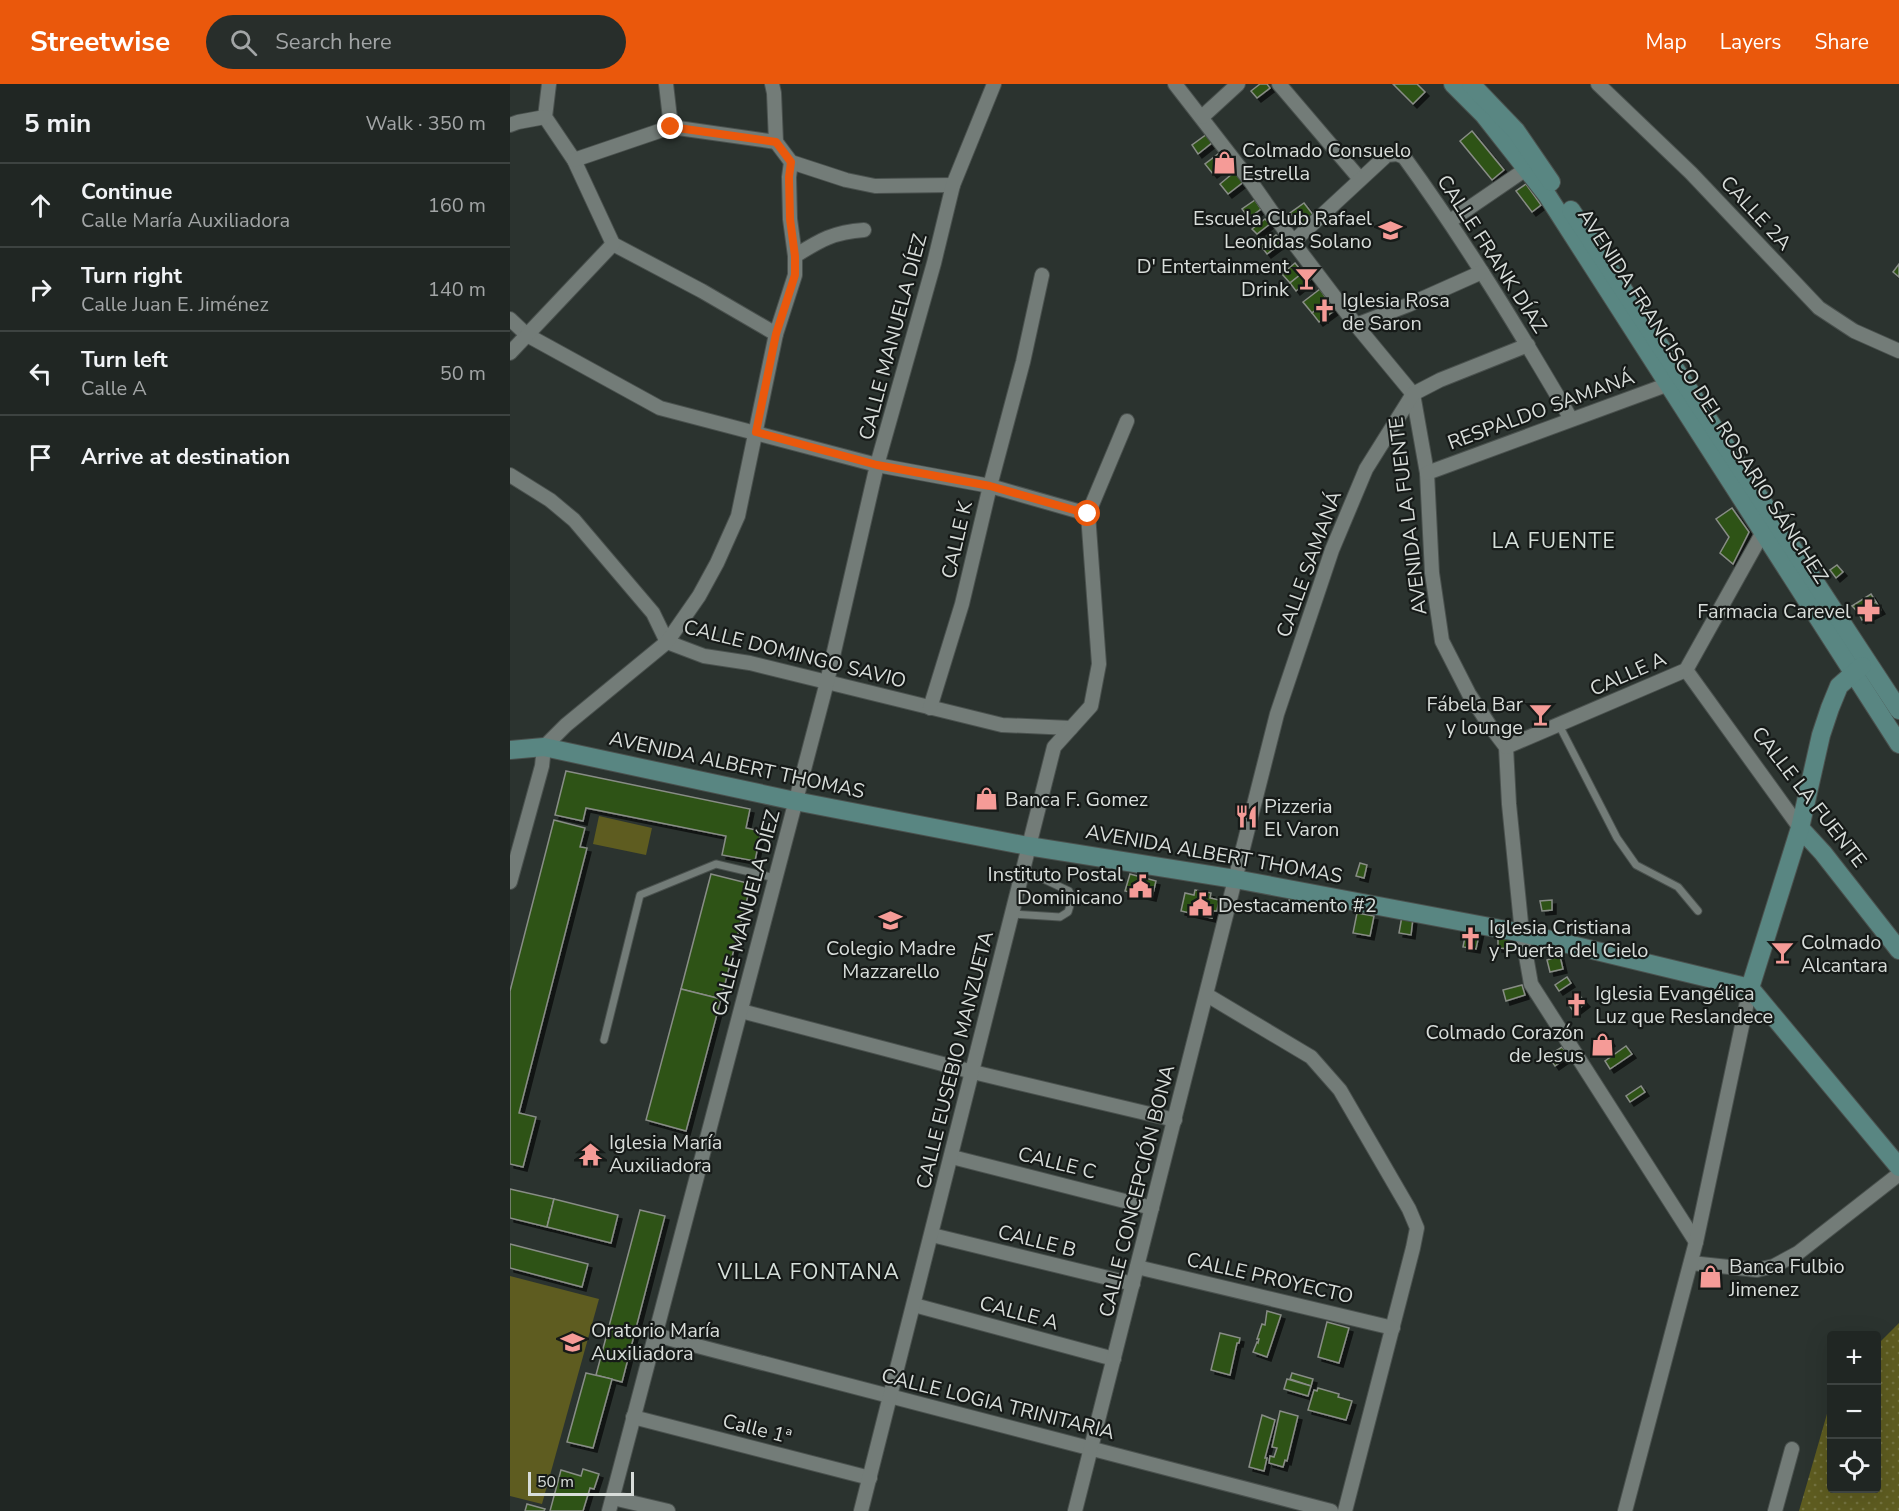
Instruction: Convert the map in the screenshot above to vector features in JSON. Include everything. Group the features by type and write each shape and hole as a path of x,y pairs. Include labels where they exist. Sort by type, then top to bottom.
{"main road":[{"name":"AVENIDA FRANCISCO DEL ROSARIO SÁNCHEZ","path":"1453,84 1484,115 1547,195 1763,532 1860,668 1899,710"},
{"name":"AVENIDA FRANCISCO DEL ROSARIO SÁNCHEZ","path":"1471,84 1516,131 1597,248 1860,668 1899,744"},
{"path":"1860,668 1839,686 1824,726 1800,828 1750,988 1899,1167"},
{"name":"AVENIDA ALBERT THOMAS","path":"510,750 544,747 795,801 1028,846 1235,879 1522,933 1750,988"},
{"name":"CALLE LA FUENTE","path":"1800,828 1823,853 1899,950"}],"street":[{"path":"549,84 545,117 574,160 613,243 776,334"},
{"path":"666,84 671,127"},
{"path":"772,84 776,142 791,162 846,180 875,186 953,185"},
{"name":"CALLE MANUELA DÍEZ","path":"611,1504 827,682 877,465 934,263 953,185 994,84"},
{"name":"AVENIDA LA FUENTE","path":"1174,84 1202,117 1356,325 1413,394 1427,473 1432,573 1442,641 1469,693 1506,747"},
{"path":"1202,117 1238,84"},
{"path":"1279,84 1360,179"},
{"name":"CALLE 2A","path":"1598,84 1691,173 1820,308 1854,331 1899,351"},
{"path":"510,125 545,117"},
{"path":"574,160 671,127 776,142"},
{"name":"CALLE FRANK DÍAZ","path":"1293,242 1388,155 1397,154 1404,157 1450,221 1528,345 1571,419"},
{"path":"510,882 542,766 544,747 566,725 667,642 699,596 717,564 738,516 776,334 795,275 790,219 791,162"},
{"path":"1450,221 1526,169"},
{"path":"795,256 821,239 842,232 864,230"},
{"path":"510,353 613,243"},
{"path":"1356,325 1482,272"},
{"name":"CALLE K","path":"930,708 962,604 1023,362 1042,275"},
{"path":"510,319 527,334 660,408 877,465 990,486 1088,514"},
{"path":"1413,394 1440,380 1528,345"},
{"name":"RESPALDO SAMANÁ","path":"1427,473 1668,384"},
{"name":"CALLE SAMANÁ","path":"1235,879 1277,714 1332,550 1366,469 1413,394"},
{"name":"CALLE EUSEBIO MANZUETA","path":"861,1511 1054,747 1091,706 1099,664 1088,514 1127,421"},
{"name":"CALLE DOMINGO SAVIO","path":"510,475 550,500 574,520 653,613 667,642 705,656 750,663 1002,725 1071,728"},
{"name":"CALLE A","path":"1506,747 1686,670 1763,532"},
{"name":"CALLE LA FUENTE","path":"1686,670 1800,828"},
{"path":"1506,747 1509,804 1522,933 1531,984 1696,1242"},
{"name":"CALLE CONCEPCIÓN BONA","path":"1075,1511 1235,879"},
{"path":"1625,1511 1691,1263 1750,988"},
{"path":"1207,994 1311,1057 1340,1090 1409,1209 1417,1228 1345,1511"},
{"path":"741,1011 973,1072 1175,1120"},
{"name":"CALLE C","path":"952,1157 1152,1208"},
{"path":"1691,1263 1756,1270 1774,1266 1798,1253 1899,1173"},
{"name":"CALLE B","path":"932,1235 1133,1284"},
{"name":"CALLE PROYECTO","path":"1137,1267 1393,1328"},
{"name":"CALLE A","path":"914,1305 1114,1359"},
{"name":"CALLE LOGIA TRINITARIA","path":"656,1335 1331,1511"},
{"name":"Calle 1ª","path":"633,1417 870,1478"},
{"path":"1774,1511 1792,1449"},
{"path":"611,1504 668,1511"}],"lane":[{"path":"1559,725 1617,838 1636,865 1678,887 1698,911"},
{"path":"604,1040 640,895 716,864 775,878"},
{"path":"1011,914 1060,917 1068,912 1072,899 1069,891 1023,869"}],"shaded area":[{"path":"599,816 652,828 646,855 593,844"},
{"path":"510,1276 599,1299 542,1504 510,1496"},
{"path":"1899,1323 1899,1511 1799,1511 1827,1414 1827,1493 1881,1493 1881,1341"}],"building":[{"path":"1260,84 1267,84 1270,88 1257,98 1251,91"},
{"path":"1393,84 1417,84 1425,92 1413,104"},
{"path":"1472,131 1504,170 1492,180 1460,141"},
{"path":"1207,134 1213,142 1198,154 1192,145"},
{"path":"1222,151 1230,161 1213,174 1205,164"},
{"path":"1238,169 1246,180 1228,194 1220,184"},
{"path":"1526,184 1541,205 1532,212 1516,191"},
{"path":"1255,200 1261,209 1249,218 1242,209"},
{"path":"1304,203 1314,216 1301,226 1290,213"},
{"path":"1265,219 1270,224 1257,234 1252,229"},
{"path":"1276,235 1283,242 1267,254 1261,246"},
{"path":"1295,263 1303,273 1290,283 1282,274"},
{"path":"1899,264 1899,277 1893,272"},
{"path":"1306,270 1312,278 1296,291 1290,283"},
{"path":"1320,289 1328,301 1312,313 1303,302"},
{"name":"Iglesia Rosa de Saron","path":"1328,301 1335,310 1319,322 1312,313"},
{"path":"1732,508 1749,532 1733,564 1720,553 1729,537 1716,519"},
{"path":"1837,565 1843,572 1836,578 1830,570"},
{"path":"1871,594 1876,602 1858,612 1852,606"},
{"name":"Farmacia Carevel","path":"1876,602 1881,610 1862,620 1858,612"},
{"path":"566,771 750,809 746,828 761,831 755,861 722,855 726,836 586,808 583,821 555,815"},
{"path":"554,820 585,828 580,847 587,848 519,1113 536,1117 523,1167 510,1164 510,991"},
{"path":"1360,863 1367,865 1364,878 1356,876"},
{"path":"711,874 751,884 721,999 681,989"},
{"name":"Instituto Postal Dominicano","path":"1130,874 1156,881 1152,897 1125,891"},
{"name":"Destacamento #2","path":"1195,890 1211,893 1210,898 1219,900 1217,911 1213,911 1212,918 1181,911 1185,893 1194,895"},
{"path":"1290,895 1297,897 1295,909 1288,907"},
{"path":"1552,900 1552,910 1542,911 1540,901"},
{"path":"1357,913 1374,916 1370,936 1353,933"},
{"path":"1402,916 1413,918 1411,935 1399,933"},
{"name":"Iglesia Cristiana y Puerta del Cielo","path":"1467,927 1480,930 1476,949 1463,947"},
{"path":"1498,932 1516,940 1514,949 1498,948"},
{"path":"1560,956 1563,969 1550,972 1547,960"},
{"path":"1567,977 1571,983 1559,991 1555,985"},
{"path":"1522,985 1525,995 1506,1001 1503,990"},
{"path":"681,989 721,999 686,1131 646,1120"},
{"name":"Iglesia Evangélica Luz que Reslandece","path":"1579,995 1586,1003 1574,1012 1568,1004"},
{"name":"Colmado Corazón de Jesus","path":"1607,1036 1611,1042 1598,1052 1593,1046"},
{"path":"1626,1046 1632,1054 1610,1069 1605,1061"},
{"path":"1562,1047 1569,1056 1555,1066 1548,1056"},
{"path":"1641,1086 1645,1092 1630,1102 1626,1096"},
{"path":"510,1189 554,1199 547,1227 510,1218"},
{"path":"554,1199 618,1215 611,1243 547,1227"},
{"path":"640,1210 665,1216 622,1382 596,1375"},
{"path":"510,1244 588,1264 582,1287 510,1268"},
{"name":"Banca Fulbio Jimenez","path":"1707,1271 1717,1274 1714,1283 1705,1281"},
{"path":"1267,1311 1281,1315 1267,1357 1253,1352 1258,1343 1259,1339 1257,1339 1262,1324 1265,1325"},
{"path":"1327,1322 1349,1328 1339,1363 1318,1357"},
{"path":"1220,1333 1240,1338 1230,1375 1211,1370"},
{"path":"586,1373 612,1379 593,1448 567,1442"},
{"path":"1292,1373 1313,1379 1311,1386 1290,1379"},
{"path":"1287,1379 1311,1386 1308,1396 1284,1389"},
{"path":"1318,1388 1339,1394 1338,1397 1352,1401 1346,1420 1308,1410 1314,1390 1317,1391"},
{"path":"1280,1411 1298,1416 1287,1461 1285,1460 1283,1467 1269,1463 1270,1456 1274,1457 1277,1448 1272,1447"},
{"path":"1262,1415 1275,1420 1264,1471 1249,1467"},
{"path":"583,1469 599,1474 594,1489 590,1488 583,1511 550,1511 561,1470 581,1476"},
{"path":"527,1504 545,1509 544,1511 525,1511"}],"place":[{"name":"Colmado Consuelo Estrella","path":"1224,162"},
{"name":"Escuela Club Rafael Leonidas Solano","path":"1390,230"},
{"name":"D' Entertainment Drink","path":"1307,278"},
{"name":"Iglesia Rosa de Saron","path":"1324,311"},
{"name":"Farmacia Carevel","path":"1869,611"},
{"name":"Fábela Bar y lounge","path":"1541,715"},
{"name":"Banca F. Gomez","path":"987,799"},
{"name":"Pizzeria El Varon","path":"1246,817"},
{"name":"Instituto Postal Dominicano","path":"1141,886"},
{"name":"Destacamento #2","path":"1200,905"},
{"name":"Colegio Madre Mazzarello","path":"891,921"},
{"name":"Iglesia Cristiana y Puerta del Cielo","path":"1471,938"},
{"name":"Colmado Alcantara","path":"1783,953"},
{"name":"Iglesia Evangélica Luz que Reslandece","path":"1577,1004"},
{"name":"Colmado Corazón de Jesus","path":"1602,1044"},
{"name":"Iglesia María Auxiliadora","path":"591,1154"},
{"name":"Banca Fulbio Jimenez","path":"1711,1277"},
{"name":"Oratorio María Auxiliadora","path":"573,1342"}],"district":[{"name":"LA FUENTE","path":"1554,541"},
{"name":"VILLA FONTANA","path":"809,1272"}],"route":[{"path":"671,127 776,142 791,162 790,219 795,275 776,334 756,432 877,465 990,486 1088,514"}]}
